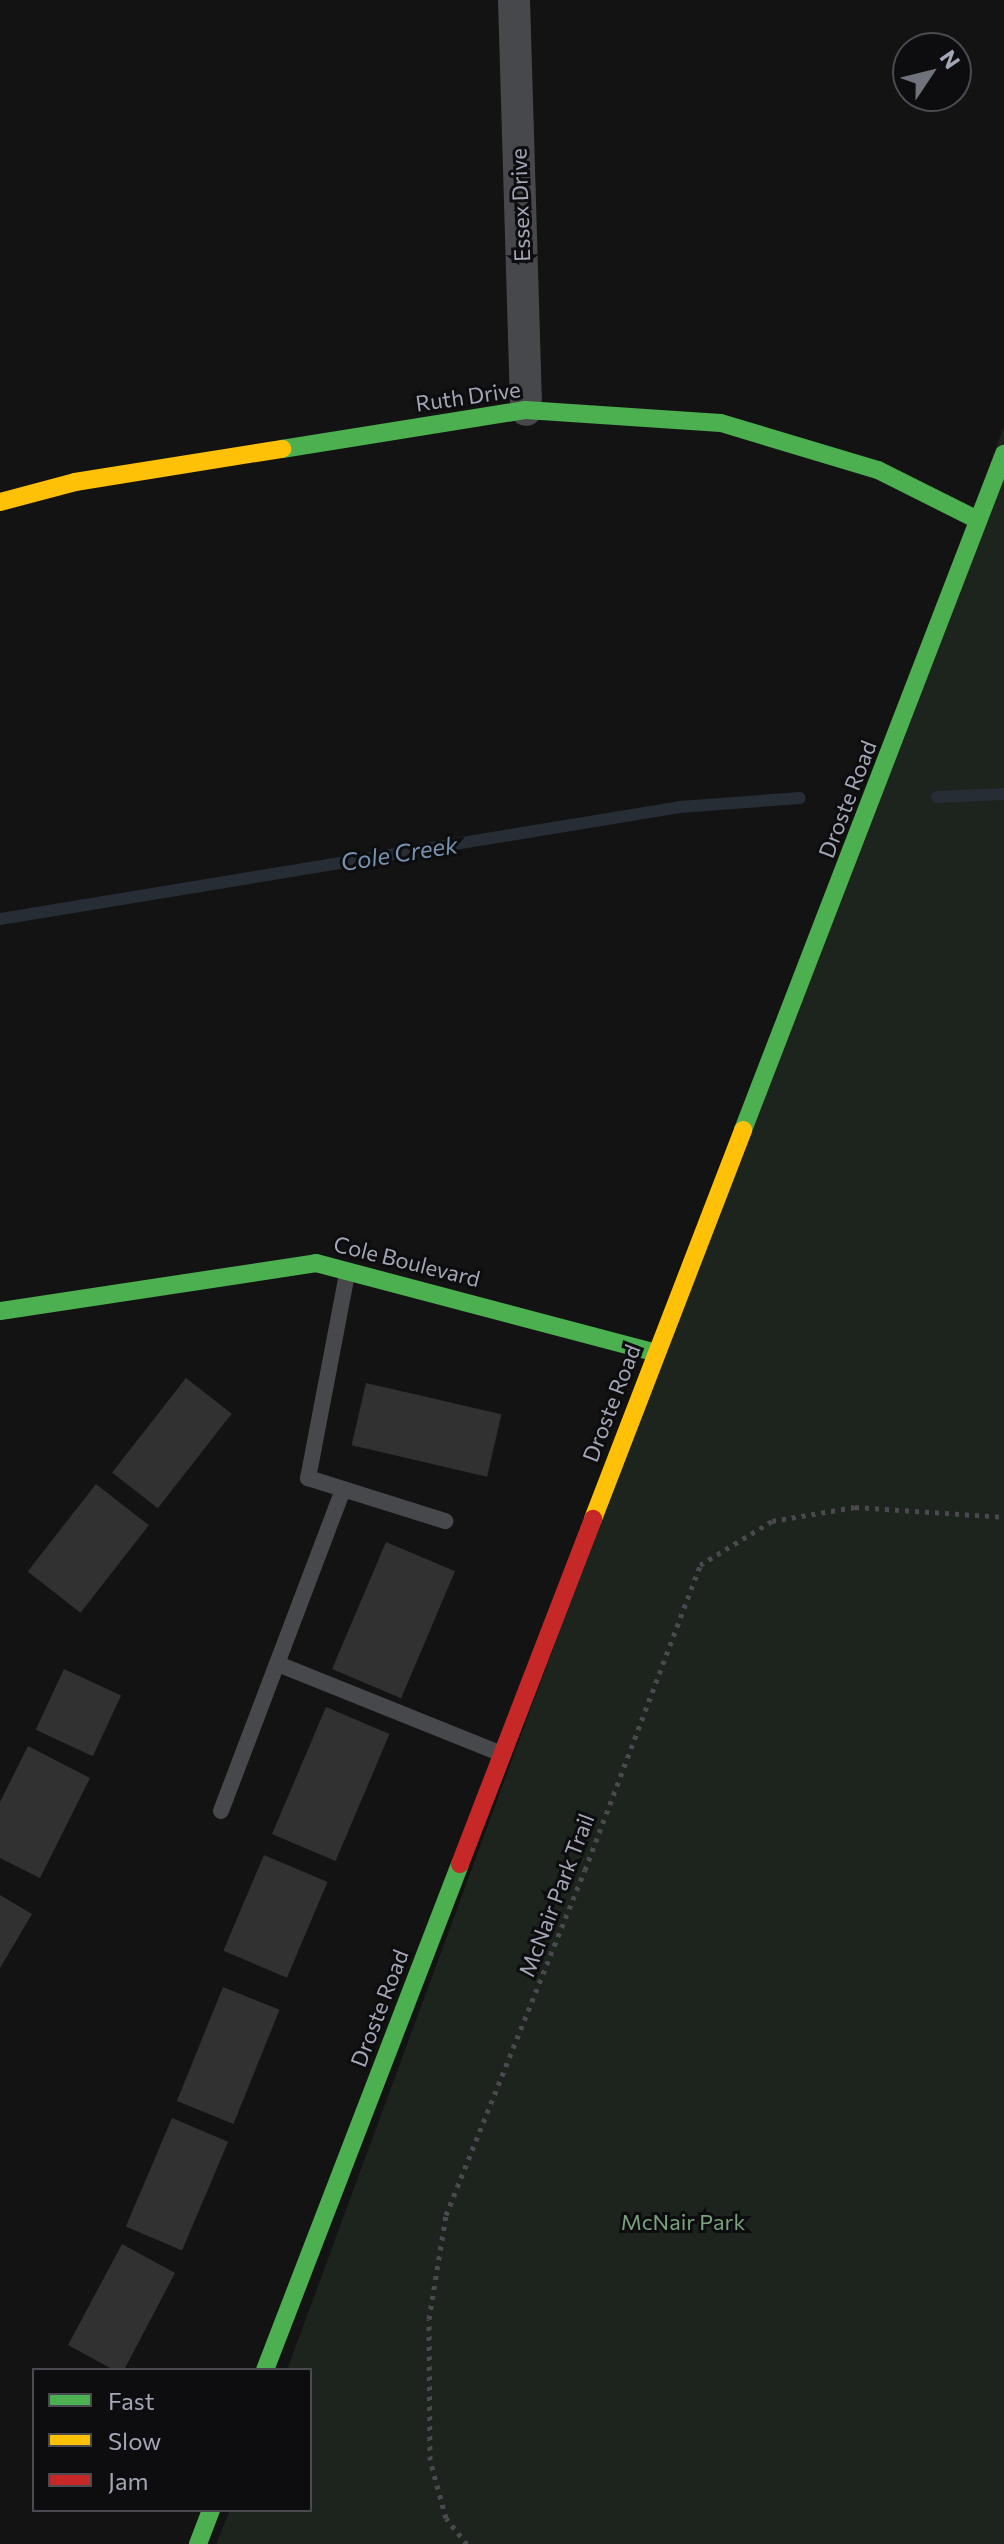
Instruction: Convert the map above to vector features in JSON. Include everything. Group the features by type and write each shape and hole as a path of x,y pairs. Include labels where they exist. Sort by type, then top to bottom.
{"street":[{"name":"Essex Drive","path":"514,0 526,410"},
{"name":"Ruth Drive","path":"0,502 75,482 526,410 721,423 878,470 978,520"},
{"name":"Droste Road","path":"266,2368 1004,454"},
{"name":"Cole Boulevard","path":"0,1311 277,1265 348,1268 656,1353"},
{"path":"198,2544 210,2512"}],"lane":[{"path":"348,1268 308,1478 445,1521"},
{"path":"221,1811 343,1489"},
{"path":"278,1664 502,1754"}],"path":[{"name":"McNair Park Trail","path":"467,2544 446,2518 430,2460 429,2319 446,2215 585,1870 700,1565 772,1521 855,1507 1004,1517"}],"green space":[{"name":"McNair Park","path":"1004,426 1004,2544 216,2544 229,2512 312,2512 312,2368 288,2368"}],"building":[{"path":"186,1378 232,1414 158,1508 112,1473"},
{"path":"366,1383 501,1414 487,1477 352,1445"},
{"path":"96,1484 149,1525 80,1613 28,1571"},
{"path":"386,1542 455,1571 401,1698 332,1669"},
{"path":"64,1669 121,1696 93,1756 36,1730"},
{"path":"326,1707 390,1734 336,1861 272,1834"},
{"path":"28,1746 90,1778 40,1878 0,1858 0,1802"},
{"path":"264,1855 328,1882 287,1978 223,1951"},
{"path":"0,1895 32,1914 0,1968"},
{"path":"223,1987 280,2010 233,2124 177,2101"},
{"path":"172,2118 228,2142 182,2250 126,2227"},
{"path":"122,2244 175,2273 125,2368 110,2368 68,2345"}],"waterway":[{"name":"Cole Creek","path":"937,797 1004,794"},
{"name":"Cole Creek","path":"0,919 680,807 800,798"}],"traffic: fast":[{"path":"282,449 526,410 721,423 878,470 978,520"},
{"path":"743,1130 1004,454"},
{"path":"0,1311 316,1263 656,1353"},
{"path":"266,2368 460,1864"},
{"path":"198,2544 210,2512"}],"traffic: slow":[{"path":"0,502 75,482 282,449"},
{"path":"593,1519 743,1130"}],"traffic: jam":[{"path":"460,1864 593,1519"}]}
